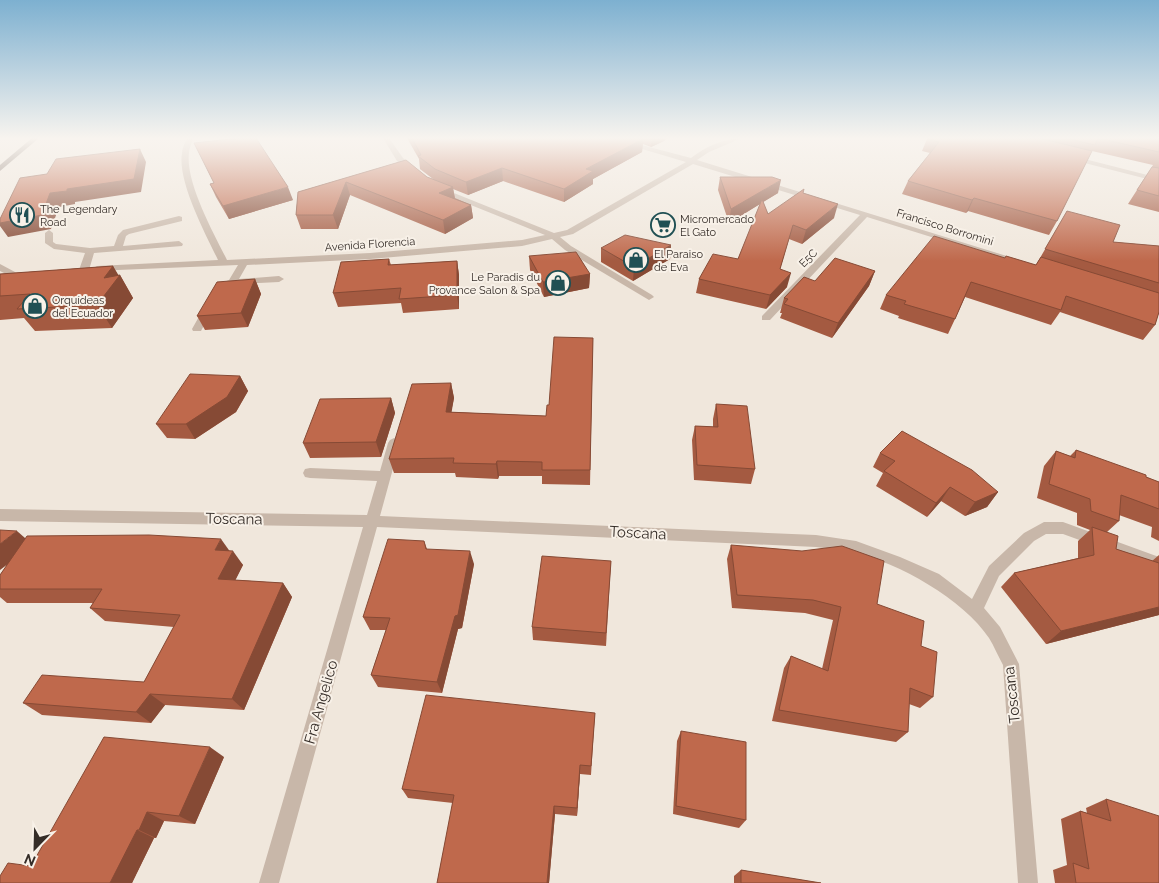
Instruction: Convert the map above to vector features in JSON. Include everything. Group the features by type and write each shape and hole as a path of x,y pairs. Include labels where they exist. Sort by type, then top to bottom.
{"street":[{"path":"190,179 198,208 224,263"},
{"name":"Avenida Florencia","path":"90,251 80,270 379,255 522,243 570,232 661,179"},
{"name":"Francisco Borromini","path":"752,179 1027,264"},
{"path":"433,186 554,236 568,248 649,297"},
{"name":"E5C","path":"766,318 866,214"},
{"path":"118,249 122,235 126,232 179,219"},
{"path":"49,233 49,243 54,246 90,251 179,244"},
{"path":"233,282 244,262"},
{"path":"0,267 17,274 0,278"},
{"path":"197,329 222,287 233,282 279,280"},
{"name":"Fra Angelico","path":"269,883 373,521 384,476 398,433"},
{"path":"310,473 384,476"},
{"name":"Toscana","path":"0,515 373,521 816,541 856,547 895,561 934,580 974,610 994,632 1011,664 1028,883"},
{"path":"974,610 994,571 1029,537 1044,528 1063,528 1159,563"}],"building":[{"path":"19,179 133,179 50,193 42,215 0,223 0,219"},
{"path":"212,179 283,179 288,187 223,206 210,184 214,183"},
{"path":"341,179 433,179 453,187 439,193 471,205 443,220 346,182 333,215 296,215 298,192"},
{"path":"459,179 473,179 466,182"},
{"path":"535,179 580,179 564,189"},
{"path":"721,179 781,180 731,209"},
{"path":"909,179 1078,179 1057,221 974,198 972,200 908,181"},
{"path":"1144,179 1159,179 1159,196 1137,190"},
{"path":"804,189 803,193 838,204 806,230 793,225 780,269 791,273 770,295 699,279 713,254 738,259 762,199 768,214"},
{"path":"1067,211 1120,225 1113,242 1159,246 1159,283 1045,249"},
{"path":"625,235 671,245 634,267 601,248"},
{"path":"934,236 1005,258 1006,256 1036,265 1041,257 1159,293 1159,312 1155,325 1066,296 1061,310 971,282 955,319 904,304 906,301 886,295"},
{"path":"576,252 590,274 543,282 529,256"},
{"path":"835,258 875,271 838,323 784,304 788,299 784,298 804,277 815,281"},
{"path":"389,259 388,265 457,261 457,295 399,299 401,288 333,293 341,262"},
{"path":"113,266 104,278 120,275 97,305 17,309 30,294 0,296 0,274"},
{"path":"255,279 241,313 197,316 217,282"},
{"path":"554,337 593,338 590,470 542,470 542,462 497,461 496,464 453,463 454,458 389,459 412,384 451,383 446,412 546,416 547,405 549,405"},
{"path":"190,374 240,376 227,397 186,424 156,424"},
{"path":"391,398 376,442 303,443 320,399"},
{"path":"716,404 747,406 755,469 697,465 695,426 718,427"},
{"path":"902,431 972,470 998,492 975,502 950,487 936,503 884,471 895,461 880,453"},
{"path":"1076,450 1146,475 1146,477 1159,482 1159,509 1121,495 1119,521 1091,511 1090,499 1049,484 1056,451 1075,458"},
{"path":"1092,527 1118,536 1116,549 1159,563 1159,607 1061,631 1014,573 1094,555"},
{"path":"0,530 17,531 0,544"},
{"path":"149,535 221,539 215,550 233,551 218,579 283,583 232,699 150,694 136,712 23,703 42,675 144,682 180,615 90,608 102,589 0,589 0,575 27,536"},
{"path":"388,539 424,541 426,549 470,551 458,615 455,616 437,682 371,675 390,618 363,617"},
{"path":"731,545 802,551 842,546 884,561 877,604 924,621 921,646 937,652 933,697 910,688 908,732 779,710 791,656 828,671 841,607 813,600 737,595"},
{"path":"542,556 611,561 606,633 532,627"},
{"path":"426,695 595,713 591,766 580,765 577,808 554,806 547,883 437,883 454,795 402,789"},
{"path":"681,731 746,742 746,820 676,806"},
{"path":"104,737 210,747 179,816 147,812 110,883 0,883 0,876 8,863 31,866"},
{"path":"1106,799 1159,816 1159,883 1076,883 1073,863 1089,869 1080,811 1111,821"},
{"path":"741,870 821,883 741,883"}],"place":[{"name":"The Legendary Road","path":"22,215"},
{"name":"Micromercado El Gato","path":"663,225"},
{"name":"El Paraiso de Eva","path":"636,260"},
{"name":"Le Paradis du Provance Salon & Spa","path":"558,283"},
{"name":"Orquídeas del Ecuador","path":"35,306"}]}
